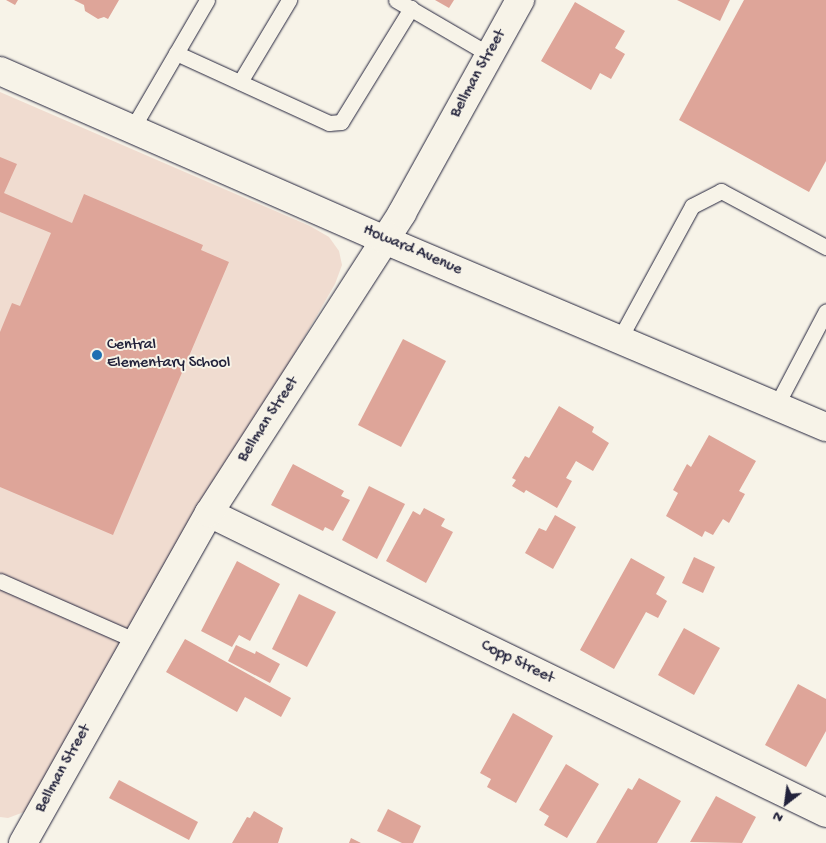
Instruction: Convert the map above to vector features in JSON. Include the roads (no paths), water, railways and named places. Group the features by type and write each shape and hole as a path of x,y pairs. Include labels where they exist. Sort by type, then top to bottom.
{"street":[{"name":"Bellman Street","path":"23,843 209,513 402,213 520,0"},
{"name":"Howard Avenue","path":"0,71 384,240 826,426"},
{"name":"Copp Street","path":"209,513 826,813"},
{"path":"0,841 4,843"}],"lane":[{"path":"132,129 207,0"},
{"path":"240,82 289,0"},
{"path":"396,0 490,55"},
{"path":"176,54 330,123 341,122 410,8"},
{"path":"620,338 692,206 722,191 826,247"},
{"path":"776,406 826,311"},
{"path":"0,580 137,641"}],"place":[{"name":"Central Elementary School","path":"97,355"}]}
